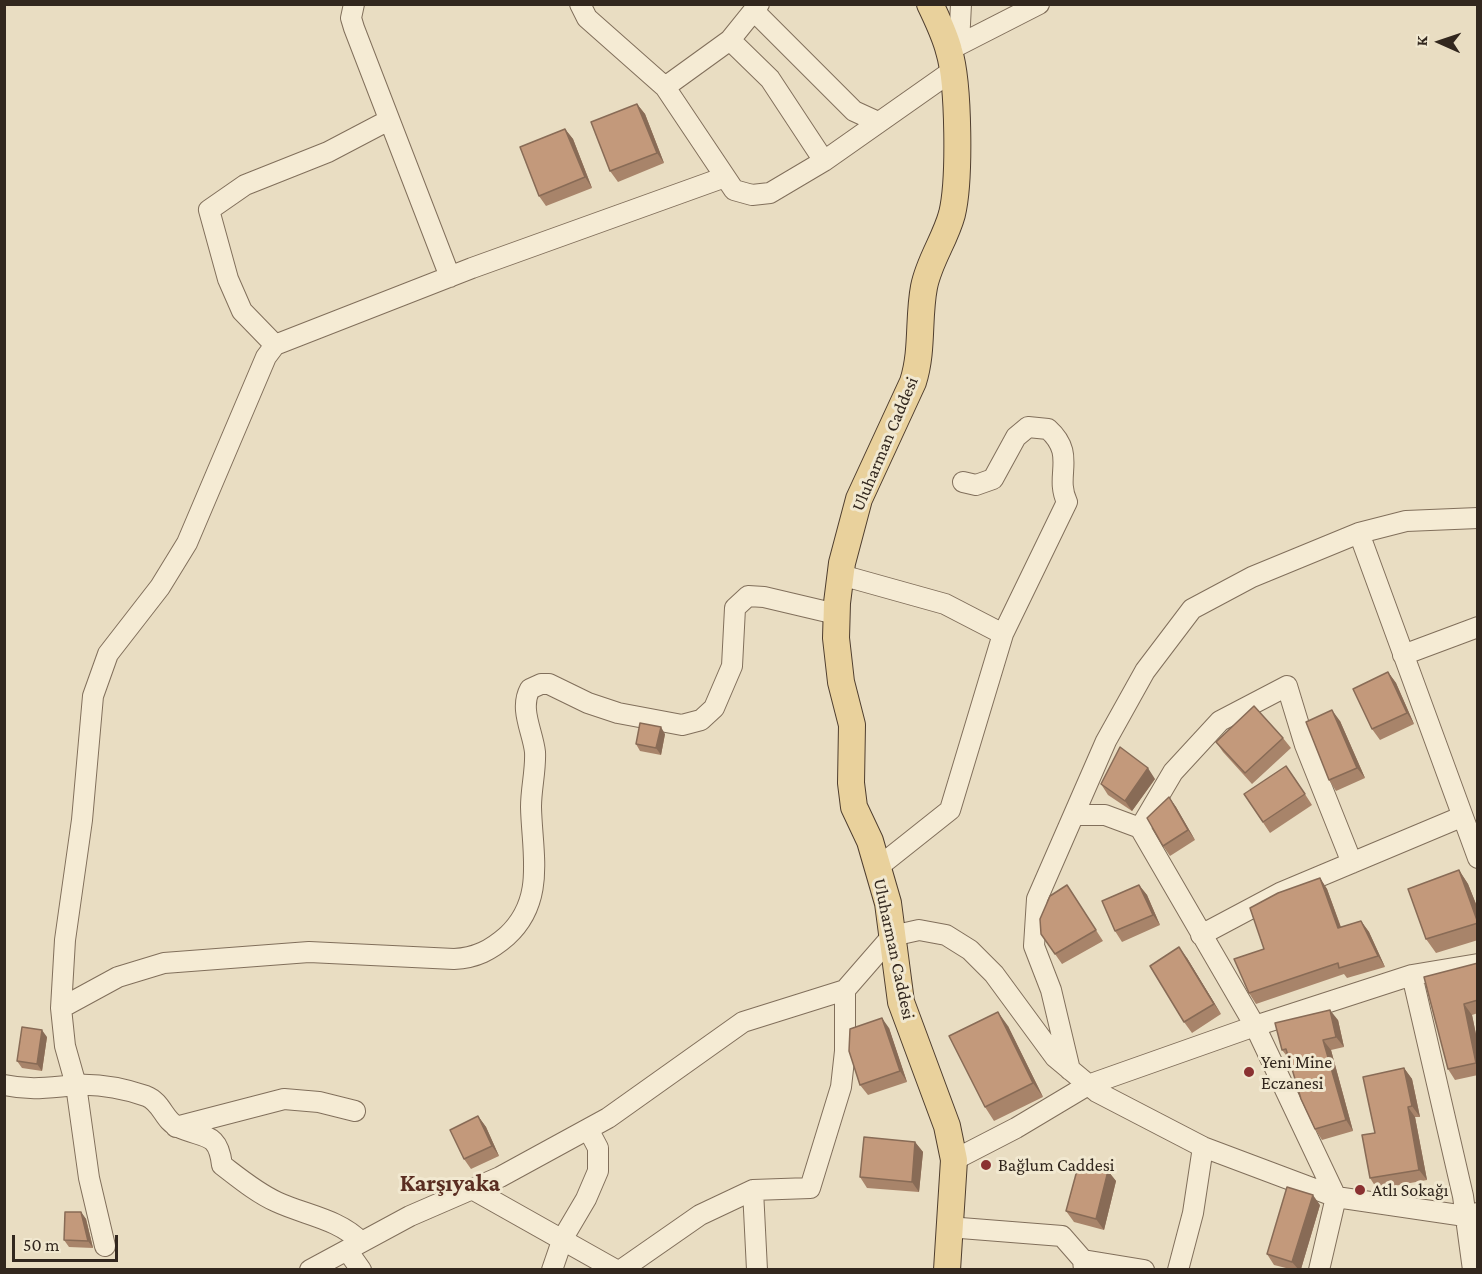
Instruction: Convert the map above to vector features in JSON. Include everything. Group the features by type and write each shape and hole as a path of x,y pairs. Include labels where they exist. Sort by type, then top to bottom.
{"main road":[{"name":"Uluharman Caddesi","path":"930,4 954,55 957,160 953,209 924,286 919,353 914,382 863,486 841,575 836,614 841,682 852,725 852,796 861,825 870,841 888,903 901,1002 947,1126 954,1160 947,1269"}],"street":[{"path":"354,4 351,18 354,28 450,277"},
{"path":"580,4 587,18 665,87 734,190 752,195 770,193 824,161 878,122 954,55 1039,4"},
{"path":"954,55 961,4"},
{"path":"665,87 730,40 757,8 854,111 878,122"},
{"path":"730,40 770,80 824,161"},
{"path":"276,345 242,312 228,279 209,210 245,185 328,152 389,120"},
{"path":"105,1246 89,1178 76,1085 65,1046 60,1008 66,940 82,820 93,696 99,674 114,645 160,587 187,543 264,361 276,345 450,277 725,177"},
{"path":"877,868 950,810 1003,634 1067,502 1064,494 1063,450 1053,433 1041,427 1023,430 993,479 976,486 963,482"},
{"path":"1070,1070 1051,990 1034,946 1037,899 1106,741 1145,671 1192,609 1252,577 1359,533 1406,521 1478,518"},
{"path":"1359,533 1461,817 1478,858"},
{"path":"841,575 945,604 1003,634"},
{"path":"60,1008 118,977 164,963 309,952 454,959 468,958 489,950 522,919 535,883 531,807 535,755 526,704 530,690 535,686 549,684 602,709 682,725 692,724 710,714 723,692 732,666 733,614 742,598 753,595 836,614"},
{"path":"1403,655 1478,627"},
{"path":"1140,828 1173,772 1220,721 1287,686 1305,745 1352,863"},
{"path":"1074,815 1105,815 1140,828 1255,1026 1336,1197 1319,1269"},
{"path":"1202,935 1280,893 1461,817"},
{"path":"310,1269 410,1216 472,1189 588,1129 682,1067 743,1022 844,990 892,936 919,930 946,935 970,950 994,974 1055,1058 1088,1085 1203,1147 1336,1197 1471,1214"},
{"path":"954,1160 1016,1128 1088,1085 1255,1026 1412,975 1478,964"},
{"path":"1412,975 1471,1214 1473,1269"},
{"path":"621,1269 700,1215 753,1190 810,1188 841,1087 845,1051 844,990"},
{"path":"4,1085 35,1090 93,1085 148,1097 161,1107 176,1127 213,1140 220,1151 222,1165 275,1201 341,1226 354,1246 362,1269"},
{"path":"176,1127 284,1099 319,1102 355,1111"},
{"path":"552,1269 562,1238 586,1199 598,1171 598,1148 588,1129"},
{"path":"1178,1269 1193,1212 1203,1147"},
{"path":"472,1189 616,1269"},
{"path":"753,1190 758,1269"},
{"path":"948,1227 1062,1236 1083,1265 1144,1269"}],"building":[{"path":"637,104 657,153 610,171 591,122"},
{"path":"565,129 585,177 539,196 520,147"},
{"path":"1388,672 1407,713 1372,729 1353,689"},
{"path":"1254,706 1283,738 1245,773 1216,742"},
{"path":"1332,710 1357,768 1329,780 1306,722"},
{"path":"640,723 661,727 656,748 636,744"},
{"path":"1120,747 1148,768 1125,801 1101,784"},
{"path":"1286,766 1305,794 1263,822 1244,794"},
{"path":"1169,797 1188,830 1163,846 1147,818"},
{"path":"1459,870 1478,923 1426,939 1408,889"},
{"path":"1320,878 1338,928 1361,921 1378,956 1339,968 1338,963 1249,993 1234,959 1264,949 1250,908 1278,893"},
{"path":"1067,885 1096,930 1055,954 1041,934 1040,919 1050,896"},
{"path":"1139,885 1153,915 1115,931 1102,901"},
{"path":"1179,947 1214,1004 1184,1022 1150,966"},
{"path":"1478,963 1478,1000 1464,1004 1476,1063 1448,1069 1424,977"},
{"path":"1330,1010 1336,1037 1323,1040 1346,1120 1315,1129 1301,1099 1286,1049 1282,1050 1275,1023"},
{"path":"998,1012 1033,1083 985,1107 949,1036"},
{"path":"882,1018 900,1071 860,1085 849,1051 850,1029"},
{"path":"22,1027 42,1030 37,1064 17,1061"},
{"path":"1404,1068 1412,1106 1408,1107 1419,1170 1370,1178 1362,1135 1375,1133 1363,1077"},
{"path":"478,1116 492,1146 464,1159 450,1130"},
{"path":"864,1137 915,1142 912,1182 860,1177"},
{"path":"1079,1163 1108,1171 1096,1219 1066,1211"},
{"path":"1287,1187 1313,1195 1292,1262 1267,1254"},
{"path":"65,1212 81,1212 88,1241 64,1240"}],"place":[{"name":"Yeni Mine Eczanesi","path":"1249,1072"},
{"name":"Bağlum Caddesi","path":"986,1165"},
{"name":"Atlı Sokağı","path":"1360,1190"}],"district":[{"name":"Karşıyaka","path":"450,1184"}]}
